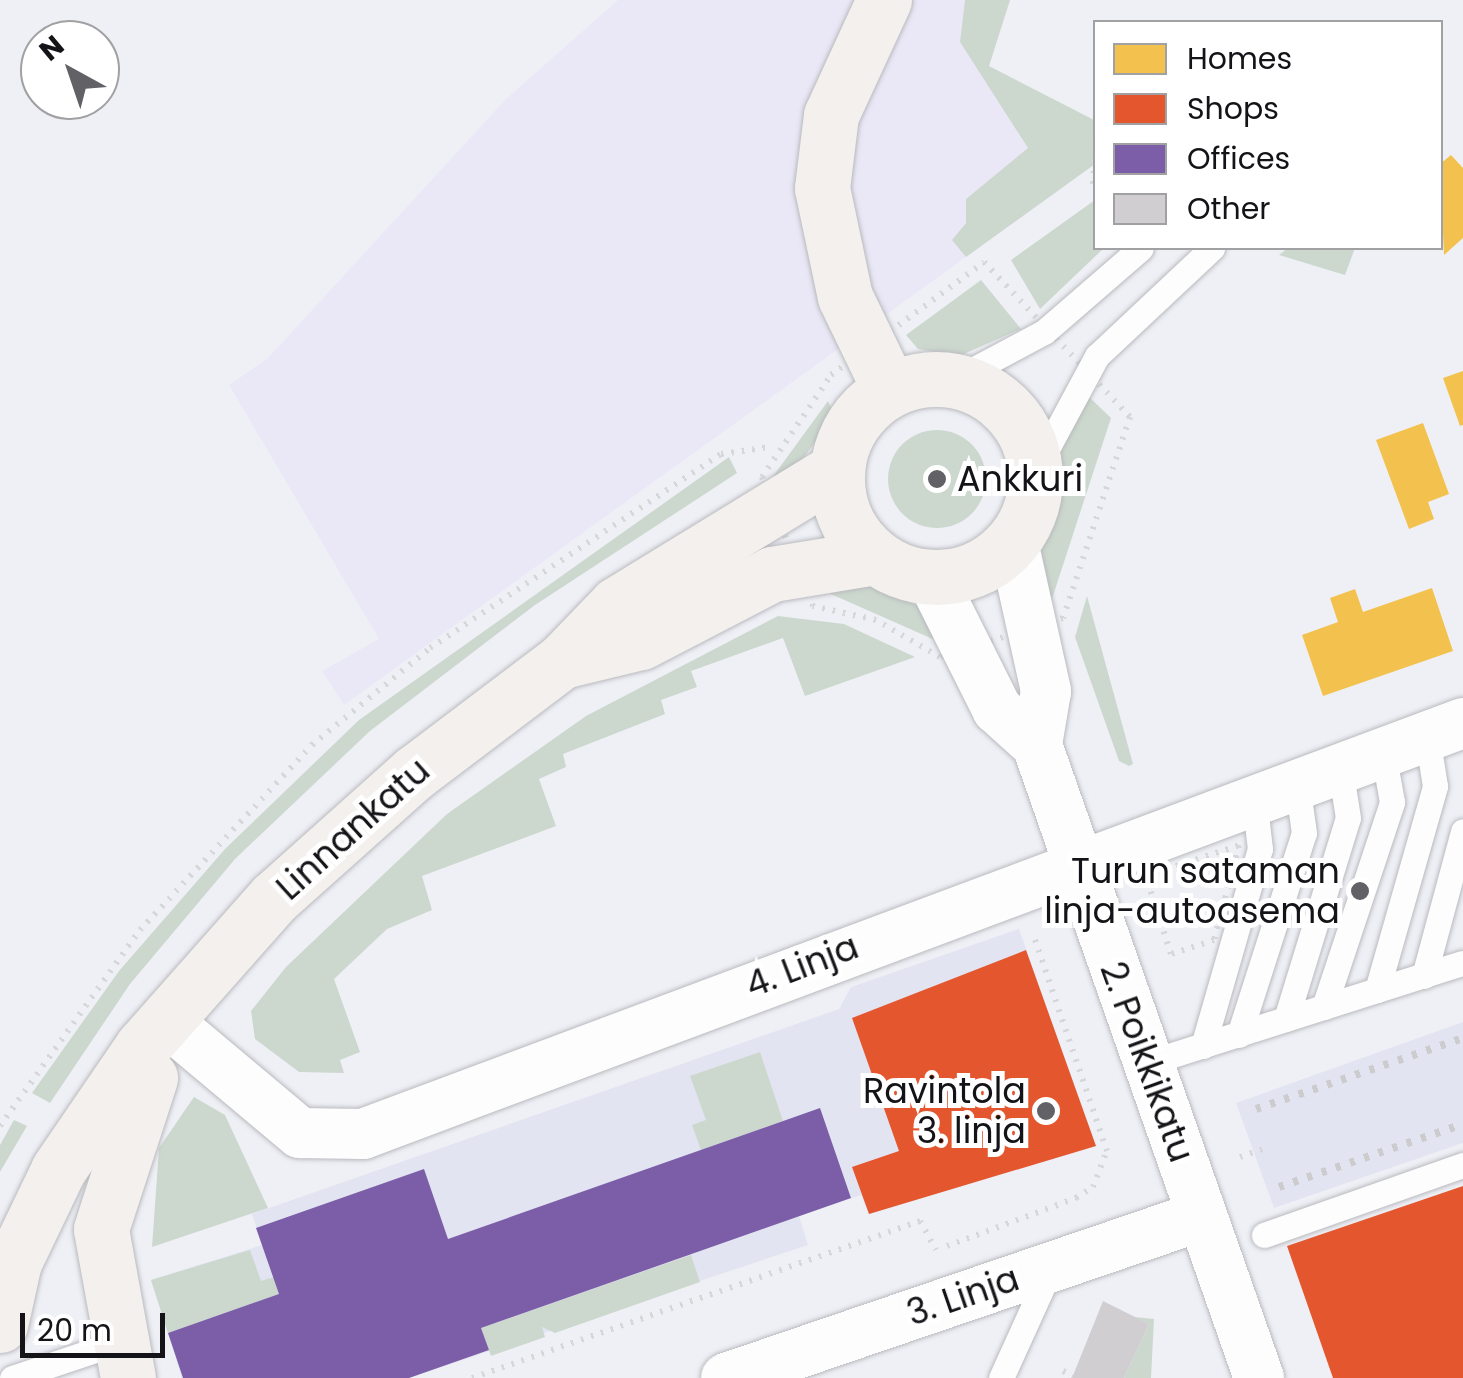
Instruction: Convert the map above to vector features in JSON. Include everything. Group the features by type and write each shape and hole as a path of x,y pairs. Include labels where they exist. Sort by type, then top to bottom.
{"main road":[{"path":"884,0 830,115 822,188 845,296 890,390"},
{"path":"954,380 1010,411 1035,471 1013,542 965,573 930,577 875,556 846,517 837,469 864,410 890,390 954,380"},
{"name":"Linnankatu","path":"0,1324 14,1262 58,1170 142,1047 170,1024 274,898 414,773 562,662 617,604 837,469"},
{"name":"Linnankatu","path":"562,662 641,642 772,574 875,556"},
{"name":"Linnankatu","path":"122,1360 101,1229 135,1104 170,1024"}],"street":[{"name":"2. Poikkikatu","path":"1013,542 1046,692 1037,745 1259,1378"},
{"path":"930,577 997,710 1037,745"},
{"name":"4. Linja","path":"170,1024 300,1133 364,1134 1076,862 1361,760"},
{"name":"3. Linja","path":"726,1378 1202,1216"}],"lane":[{"path":"954,380 1044,332 1139,250"},
{"path":"1035,471 1097,356 1210,250"},
{"path":"1361,760 1435,786 1377,990"},
{"path":"1324,1007 1392,802 1361,760"},
{"path":"1286,1020 1348,818 1361,760"},
{"path":"1239,1034 1304,833 1361,760"},
{"path":"1203,1046 1260,848 1361,760"},
{"path":"1424,976 1463,832"},
{"path":"1147,1063 1424,976 1462,960"},
{"path":"1264,1235 1463,1165"},
{"path":"1000,1378 1052,1266"},
{"path":"12,1378 122,1360"}],"path":[{"path":"984,262 1032,319"},
{"path":"1063,618 1130,417"},
{"path":"0,1126 140,930 312,745 430,648 721,454 786,443"},
{"path":"814,606 876,620 940,658"},
{"path":"1239,845 1214,940 1199,950 1171,954 1146,876 1239,845"},
{"path":"472,1378 920,1221 932,1251 1093,1187 1104,1131 1030,926"},
{"path":"1240,1157 1270,1147"},
{"path":"1063,1371 1073,1376"}],"shaded area":[{"path":"618,0 1010,0 989,66 1093,120 1093,165 344,705 322,671 379,639 229,385 267,359 506,99"},
{"path":"965,0 1010,0 989,66 1093,119 1093,165 966,257 952,240 966,223 966,199 1028,148 960,42"},
{"path":"1093,201 1093,250 1102,250 1040,309 1011,260"},
{"path":"1285,250 1354,250 1345,275 1279,255"},
{"path":"981,280 1021,329 959,356 918,349 906,335"},
{"path":"1087,395 1111,418 1049,608 1038,553 1062,447"},
{"path":"828,401 835,416 780,489 774,475"},
{"path":"937,430 956,434 972,444 982,460 986,479 982,498 972,514 956,524 937,528 918,524 902,514 892,498 888,479 892,460 902,444 918,434"},
{"path":"729,457 737,473 535,605 370,731 235,859 130,984 50,1103 32,1093 119,971 225,849 359,720"},
{"path":"856,577 922,608 944,644 824,591"},
{"path":"1087,596 1133,764 1129,766 1119,761 1075,637"},
{"path":"778,616 844,624 915,657 805,696 783,638 691,671 697,687 661,700 665,714 563,754 566,767 539,779 556,826 422,876 432,910 387,929 334,979 360,1052 340,1060 344,1073 299,1072 255,1039 251,1011 286,967 447,814 586,716"},
{"path":"1019,929 1096,1146 869,1214 861,1195 799,1216 808,1245 409,1378 182,1378 151,1280 262,1245 252,1214 839,1009 851,987"},
{"path":"1463,1022 1463,1143 1274,1208 1236,1103"},
{"path":"760,1052 783,1121 701,1150 692,1125 706,1120 690,1076"},
{"path":"194,1097 225,1115 268,1208 152,1247 159,1148"},
{"path":"14,1120 27,1126 0,1172 0,1145"},
{"path":"250,1250 261,1281 274,1277 279,1294 168,1333 151,1280"},
{"path":"691,1255 700,1282 555,1333 542,1327 545,1337 491,1356 481,1328"},
{"path":"1134,1317 1154,1319 1151,1378 1124,1378 1149,1324"}],"building: Homes":[{"path":"1451,155 1463,168 1463,238 1444,255 1443,232 1443,162"},
{"path":"1463,371 1463,425 1460,426 1443,378"},
{"path":"1423,423 1449,494 1428,502 1434,519 1409,529 1376,440"},
{"path":"1432,588 1453,651 1323,696 1302,635 1338,622 1330,598 1355,589 1363,612"}],"building: Shops":[{"path":"1026,950 1096,1146 869,1214 852,1167 899,1151 852,1018"},
{"path":"1463,1186 1463,1378 1333,1378 1287,1246"}],"building: Offices":[{"path":"820,1108 851,1198 481,1328 489,1350 409,1378 183,1378 168,1333 279,1294 256,1228 424,1169 448,1239"}],"building: Other":[{"path":"1103,1301 1149,1324 1124,1378 1072,1378"}],"railway":[{"path":"1256,1109 1463,1038"},
{"path":"1279,1187 1463,1124"}],"place":[{"name":"Ankkuri","path":"937,479"},
{"name":"Turun sataman linja-autoasema","path":"1360,891"},
{"name":"Ravintola 3. linja","path":"1046,1111"}]}
